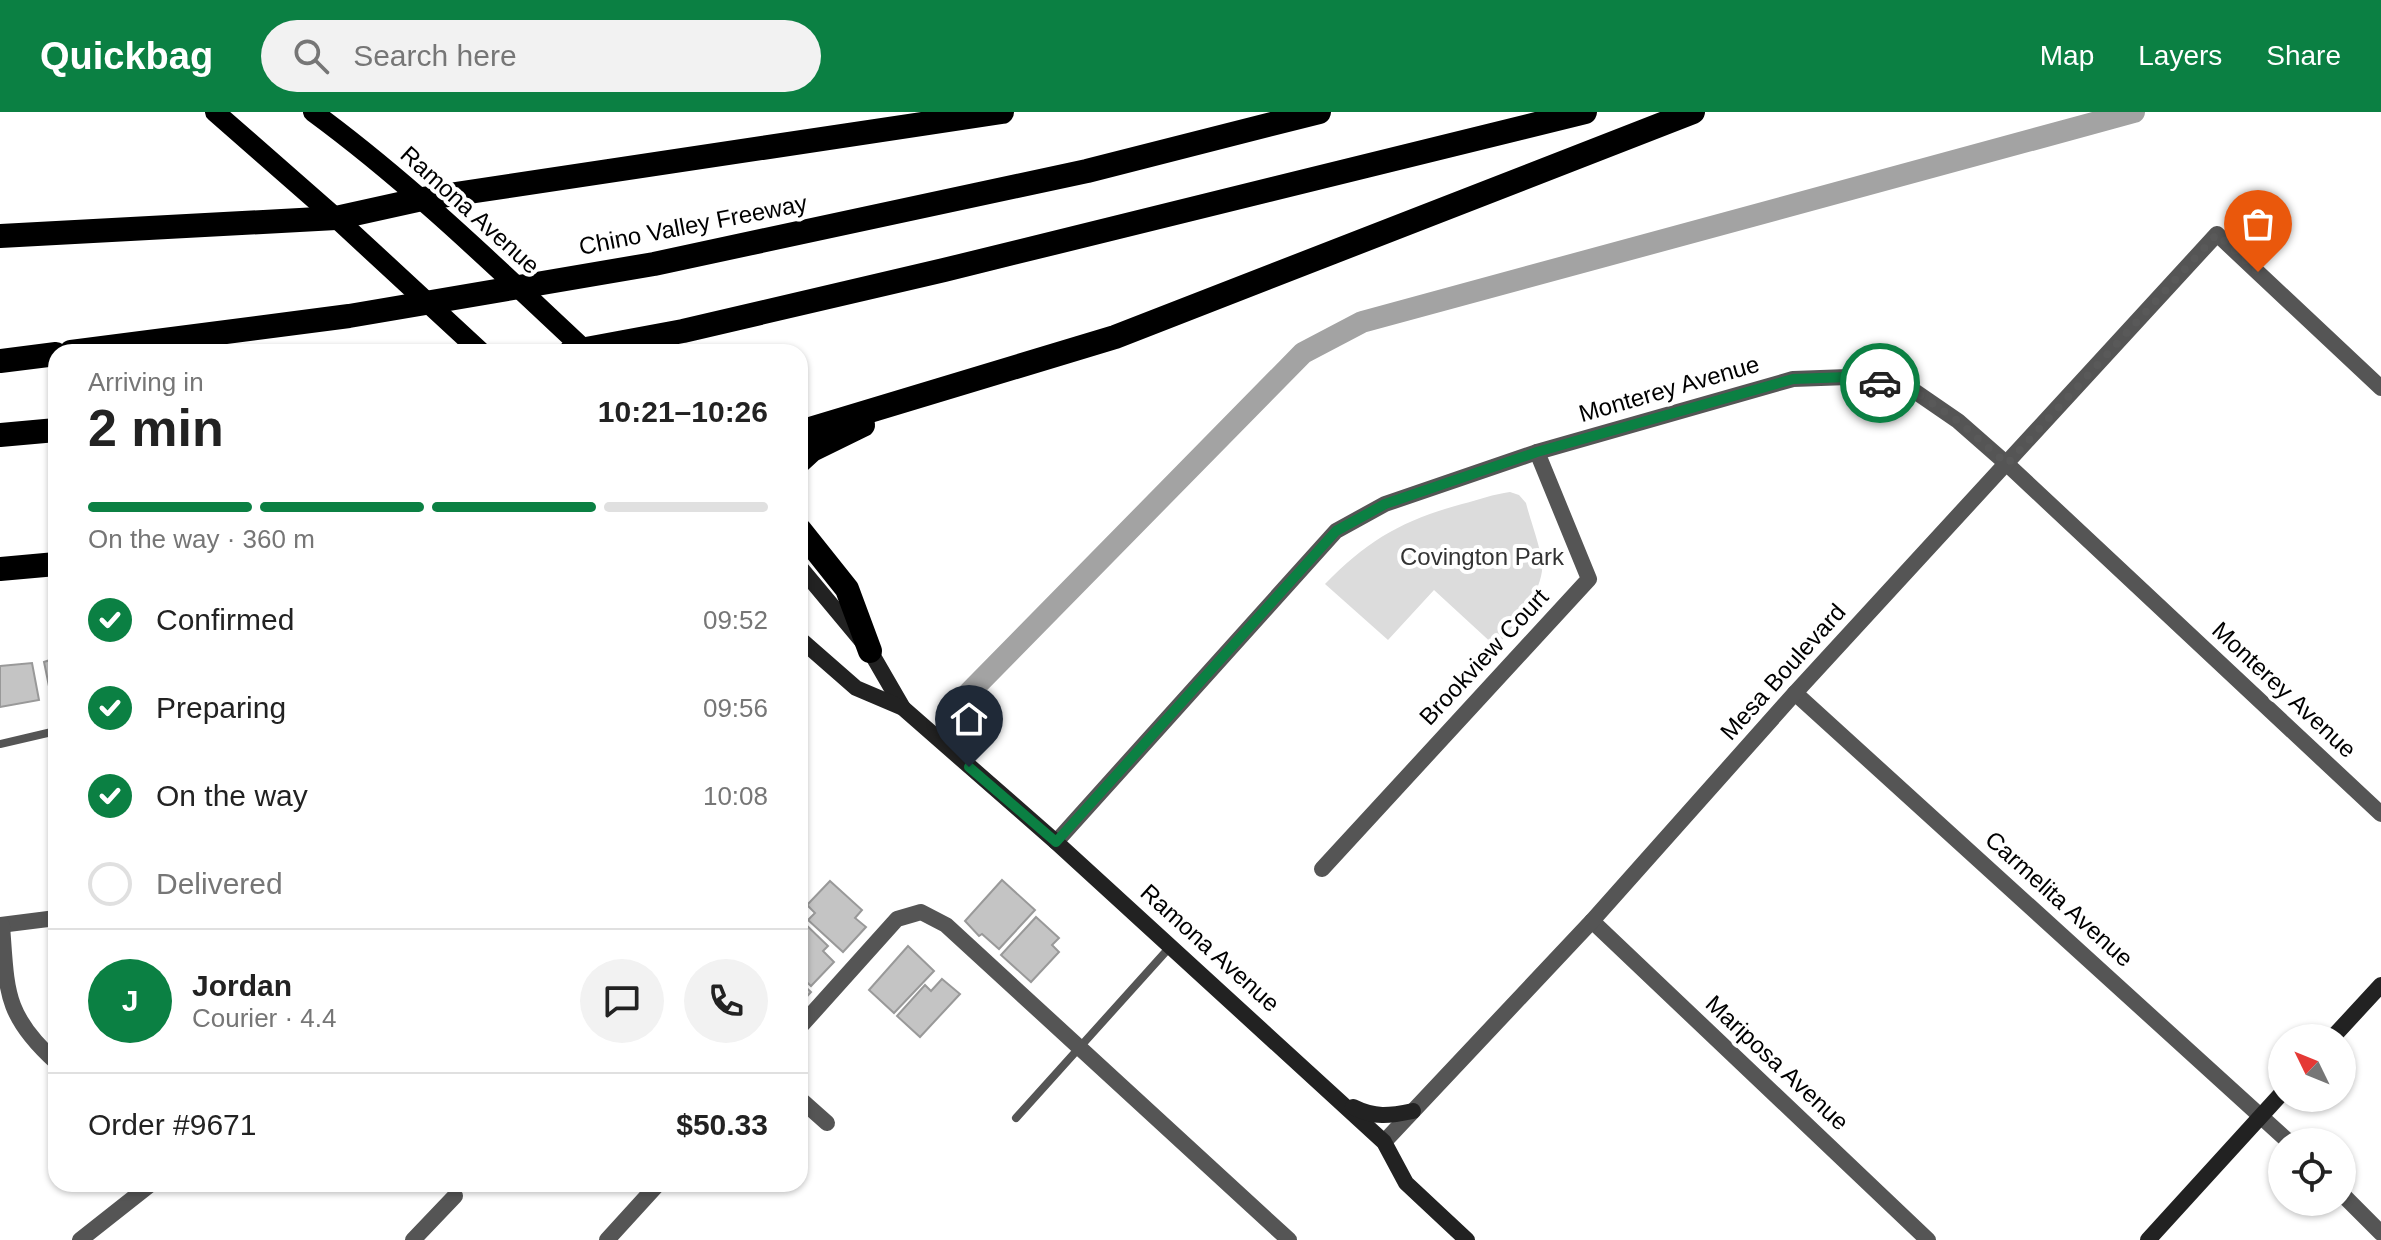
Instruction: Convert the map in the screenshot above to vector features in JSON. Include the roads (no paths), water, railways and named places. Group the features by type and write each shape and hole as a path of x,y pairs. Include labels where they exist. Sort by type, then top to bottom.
{"highway":[{"path":"0,236 336,218 422,199 1002,112"},
{"name":"Chino Valley Freeway","path":"133,344 349,316 654,264 1087,171 1319,112"},
{"path":"613,344 683,331 1585,112"},
{"path":"808,430 1115,337 1693,112"},
{"path":"0,361 48,355"},
{"path":"808,454 932,392"},
{"path":"0,435 48,431"},
{"path":"808,540 847,589 870,651"},
{"path":"0,569 48,565"}],"main road":[{"path":"215,112 472,344"},
{"name":"Ramona Avenue","path":"313,112 422,199 578,344"}],"street":[{"name":"Mesa Boulevard","path":"1384,1142 1592,921 1795,693 2217,234 2381,388"},
{"name":"Monterey Avenue","path":"1056,842 1336,531 1385,504 1537,452 1793,379 1848,377 1910,388 1958,421 2381,814"},
{"name":"Brookview Court","path":"1322,869 1589,579 1537,452"},
{"name":"Ramona Avenue","path":"808,577 870,651 903,708"},
{"name":"Ramona Avenue","path":"808,646 856,688 903,708 1056,842 1384,1142 1406,1183 1467,1240"},
{"name":"Carmelita Avenue","path":"1795,693 2275,1128"},
{"path":"808,1018 897,919 921,912 946,925 1289,1240"},
{"path":"48,919 1,925 7,990 19,1021 48,1053"},
{"name":"Mariposa Avenue","path":"1592,921 1928,1240"},
{"path":"2345,1024 2381,985"},
{"path":"1327,1090 1369,1115 1385,1117 1413,1111"},
{"path":"808,1106 827,1123"},
{"path":"2148,1240 2268,1108"},
{"path":"80,1240 141,1192"},
{"path":"607,1240 651,1192"},
{"path":"413,1240 455,1196"},
{"path":"2356,1208 2381,1233"}],"lane":[{"path":"0,744 48,733"},
{"path":"1016,1118 1170,947"}],"waterway":[{"path":"957,705 1303,353 1362,322 2134,112"}],"park label":[{"name":"Covington Park","path":"1482,557"}]}
